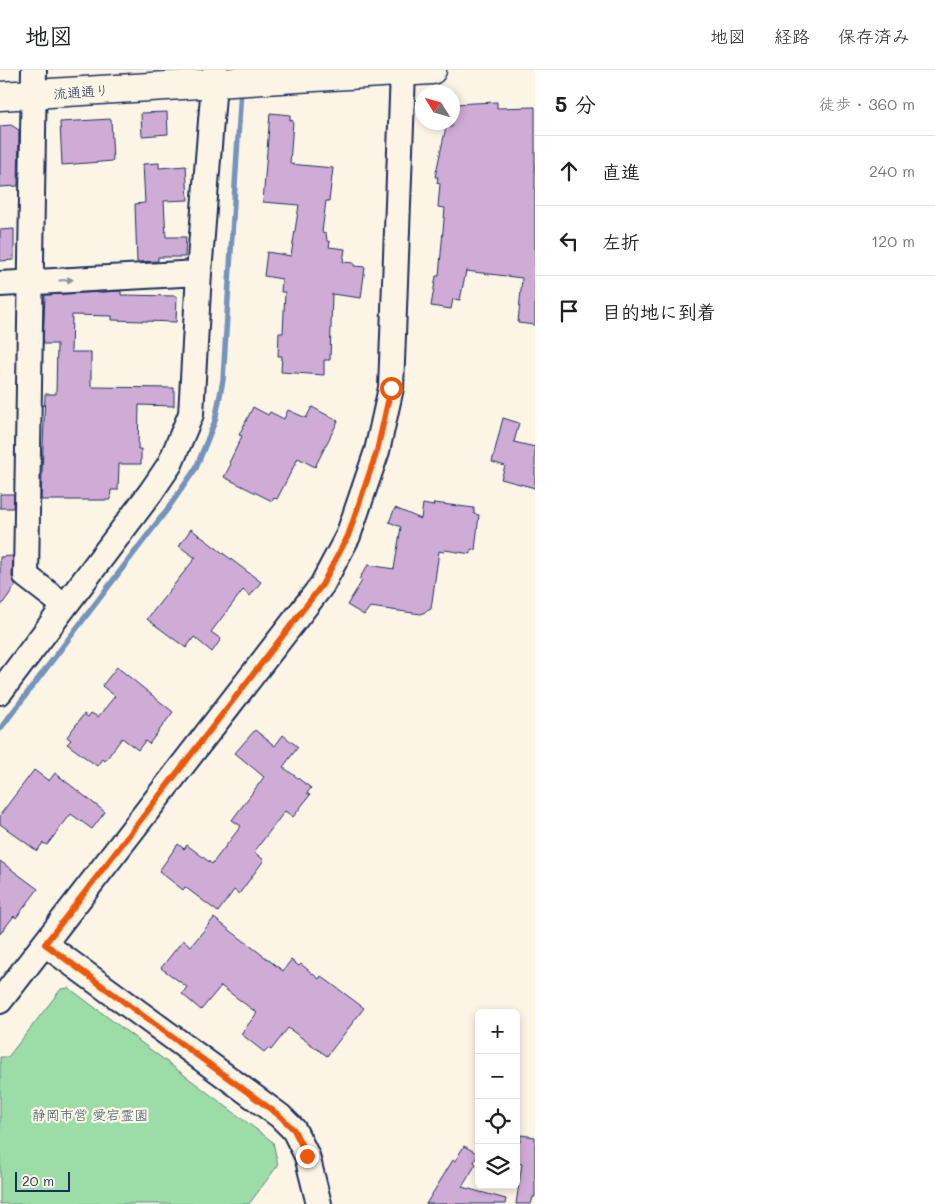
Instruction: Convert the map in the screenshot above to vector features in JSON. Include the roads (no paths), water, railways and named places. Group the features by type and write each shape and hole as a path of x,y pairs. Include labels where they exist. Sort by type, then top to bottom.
{"main road":[{"name":"流通通り","path":"0,96 34,82 218,79 432,70"}],"street":[{"path":"0,1002 322,585 348,536 377,451 391,388 403,72"},
{"path":"0,692 151,492 170,464 191,414 199,273 218,79"},
{"path":"34,82 26,576 65,606"},
{"path":"0,284 199,273"},
{"path":"45,944 280,1116 294,1130 307,1156 319,1204"}],"waterway":[{"path":"0,729 169,507 196,468 215,421 223,380 241,89"}],"park label":[{"name":"静岡市営 愛宕霊園","path":"90,1115"}]}
